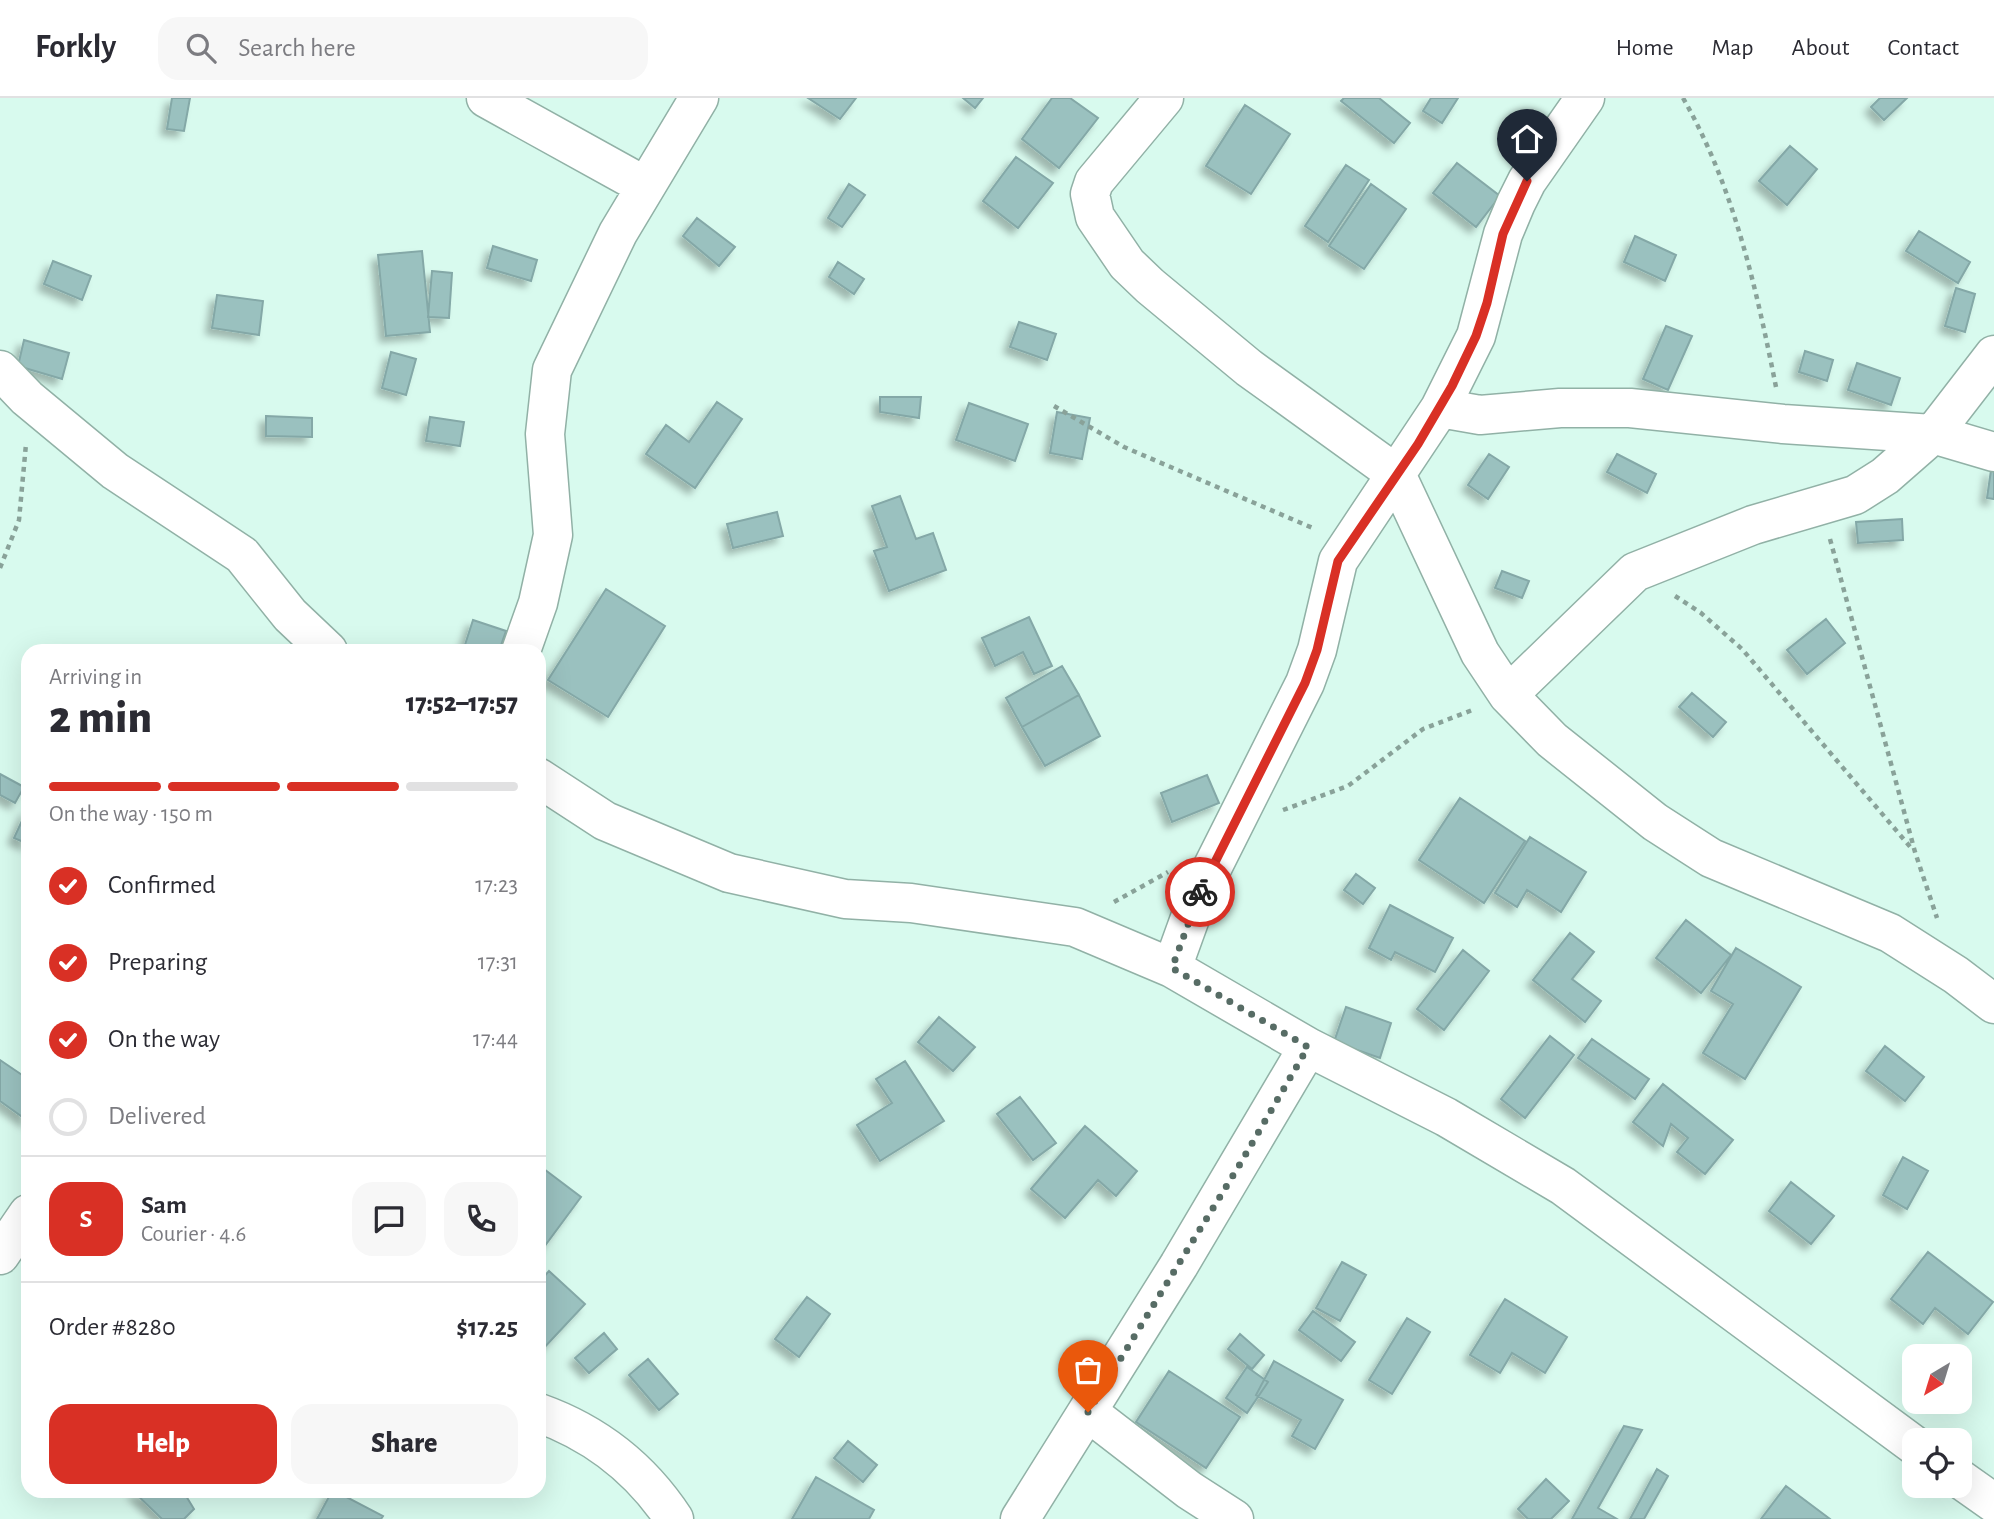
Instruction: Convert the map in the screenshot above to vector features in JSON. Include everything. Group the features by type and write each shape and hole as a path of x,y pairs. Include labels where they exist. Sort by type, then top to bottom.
{"street":[{"path":"486,98 645,187"},
{"path":"523,644 542,592 553,535 545,434 545,411 552,370 618,233 699,98"},
{"path":"1164,98 1094,182 1090,194 1095,217 1106,236 1150,286 1249,368 1396,474 1480,653 1508,695 1552,740 1606,784 1655,822 1711,858 1890,933 1956,975 1994,1004"},
{"path":"1172,968 1198,896 1305,683 1317,650 1338,561 1440,408 1476,336 1487,303 1503,234 1516,204 1527,181 1585,98"},
{"path":"1508,695 1635,572 1753,526 1855,495 1875,483 1933,434 1994,355"},
{"path":"0,370 27,398 115,471 231,546 252,566 290,615 321,644"},
{"path":"1440,408 1480,415 1599,406 1783,425 1933,434 1994,452"},
{"path":"546,783 605,821 729,873 845,899 911,903 1075,927 1172,968 1308,1047 1446,1117 1563,1186 1902,1436"},
{"path":"1020,1519 1193,1243 1308,1047"},
{"path":"0,1255 21,1224"},
{"path":"1088,1412 1189,1490 1234,1519"},
{"path":"546,1416 573,1427 626,1463 657,1494 674,1519"},
{"path":"1972,1487 1994,1503"}],"path":[{"path":"1683,98 1720,180 1749,256 1783,425"},
{"path":"0,568 19,520 24,491 27,398"},
{"path":"1054,405 1125,447 1348,543"},
{"path":"1821,505 1915,852 1956,975"},
{"path":"1635,572 1701,613 1742,649 1915,852"},
{"path":"1274,814 1348,786 1423,729 1508,695"},
{"path":"1075,927 1177,868"}],"building":[{"path":"172,98 190,98 184,131 167,129"},
{"path":"808,98 856,98 840,119"},
{"path":"963,98 983,98 975,108"},
{"path":"1052,98 1070,98 1098,118 1059,168 1022,139"},
{"path":"1344,98 1379,98 1410,123 1394,143 1341,101"},
{"path":"1431,98 1458,98 1442,123 1423,111"},
{"path":"1880,98 1907,98 1884,120 1871,107"},
{"path":"1245,105 1290,134 1251,194 1206,166"},
{"path":"1790,146 1817,169 1787,205 1759,181"},
{"path":"1016,157 1053,183 1018,228 983,201"},
{"path":"1457,163 1500,196 1476,227 1433,193"},
{"path":"1346,165 1369,180 1328,242 1305,226"},
{"path":"849,184 865,195 842,227 828,218"},
{"path":"1371,184 1406,209 1364,269 1329,246"},
{"path":"697,218 735,247 719,266 683,236"},
{"path":"1919,231 1970,262 1958,283 1906,251"},
{"path":"1635,236 1676,255 1665,281 1624,262"},
{"path":"493,246 537,260 531,281 487,268"},
{"path":"422,251 430,332 386,336 378,255"},
{"path":"53,261 91,276 82,300 44,284"},
{"path":"838,262 864,279 854,294 829,277"},
{"path":"432,271 452,273 449,318 428,317"},
{"path":"1956,288 1975,294 1965,332 1945,326"},
{"path":"217,295 263,301 259,335 212,328"},
{"path":"1019,322 1056,334 1047,360 1010,347"},
{"path":"1666,326 1692,336 1668,390 1643,379"},
{"path":"24,340 69,353 62,379 18,366"},
{"path":"1805,351 1833,360 1827,381 1799,372"},
{"path":"391,352 416,359 406,395 382,388"},
{"path":"1857,363 1900,378 1891,405 1848,390"},
{"path":"880,397 921,397 919,418 880,412"},
{"path":"717,402 742,419 695,488 646,454 666,425 689,442"},
{"path":"969,403 1028,424 1015,461 956,440"},
{"path":"1057,412 1090,418 1082,459 1050,453"},
{"path":"266,416 312,418 312,437 266,436"},
{"path":"430,417 464,422 460,446 426,441"},
{"path":"1489,454 1509,467 1488,499 1468,485"},
{"path":"1617,454 1656,474 1647,493 1607,472"},
{"path":"1991,470 1994,470 1994,499 1987,498"},
{"path":"900,496 916,539 933,533 946,570 889,591 874,551 887,547 872,506"},
{"path":"777,512 783,536 733,548 727,524"},
{"path":"1902,519 1903,540 1858,543 1856,522"},
{"path":"1502,571 1529,581 1522,598 1495,588"},
{"path":"606,589 665,626 608,717 548,680"},
{"path":"1029,617 1052,666 1034,674 1023,652 995,666 982,638"},
{"path":"1826,619 1845,643 1807,674 1787,650"},
{"path":"473,620 506,631 501,644 465,644"},
{"path":"1062,666 1079,695 1022,727 1006,698"},
{"path":"1692,693 1726,722 1713,737 1679,707"},
{"path":"1079,695 1100,736 1045,766 1022,727"},
{"path":"0,774 21,785 21,792 15,803 0,795"},
{"path":"1207,775 1219,803 1172,822 1161,793"},
{"path":"1460,798 1525,841 1484,903 1419,860"},
{"path":"21,823 21,841 14,838"},
{"path":"1530,837 1586,872 1561,912 1527,890 1517,907 1495,893"},
{"path":"1356,874 1375,888 1363,904 1344,890"},
{"path":"1390,905 1453,938 1435,972 1395,952 1391,960 1369,948"},
{"path":"1686,920 1731,955 1701,993 1656,958"},
{"path":"1570,933 1594,952 1572,979 1601,1001 1585,1022 1533,980"},
{"path":"1736,948 1801,987 1745,1079 1703,1053 1733,1004 1711,991"},
{"path":"1463,950 1489,971 1444,1030 1417,1009"},
{"path":"1346,1007 1391,1023 1380,1058 1334,1042"},
{"path":"939,1017 975,1047 953,1071 918,1042"},
{"path":"1550,1036 1574,1055 1525,1118 1501,1099"},
{"path":"1592,1039 1649,1079 1635,1099 1578,1058"},
{"path":"1885,1046 1924,1077 1905,1101 1866,1071"},
{"path":"0,1060 21,1074 21,1116 0,1101"},
{"path":"905,1061 944,1121 880,1161 857,1125 892,1103 876,1079"},
{"path":"1663,1084 1733,1140 1705,1174 1677,1152 1688,1138 1671,1124 1663,1146 1633,1122"},
{"path":"1020,1097 1056,1143 1033,1160 997,1114"},
{"path":"1085,1126 1137,1171 1116,1196 1098,1180 1065,1218 1031,1189"},
{"path":"1903,1157 1928,1171 1907,1209 1883,1195"},
{"path":"546,1171 581,1197 546,1244"},
{"path":"1791,1182 1834,1216 1811,1244 1769,1211"},
{"path":"1928,1252 1993,1302 1968,1334 1935,1308 1923,1324 1891,1299"},
{"path":"1342,1262 1366,1275 1340,1321 1316,1308"},
{"path":"549,1271 585,1304 546,1346 546,1274"},
{"path":"807,1297 830,1314 799,1357 775,1339"},
{"path":"1505,1299 1567,1337 1545,1373 1512,1353 1500,1373 1470,1355"},
{"path":"1313,1311 1355,1342 1341,1361 1299,1330"},
{"path":"1407,1318 1430,1332 1392,1394 1369,1380"},
{"path":"604,1333 617,1349 589,1373 575,1358"},
{"path":"1240,1334 1264,1355 1252,1369 1228,1349"},
{"path":"648,1359 678,1394 659,1410 629,1375"},
{"path":"1274,1361 1343,1400 1315,1449 1292,1436 1301,1420 1256,1395"},
{"path":"1247,1367 1268,1382 1247,1413 1226,1398"},
{"path":"1169,1371 1240,1417 1206,1468 1136,1422"},
{"path":"1624,1426 1642,1430 1598,1508 1617,1519 1572,1519"},
{"path":"848,1441 877,1465 863,1482 834,1458"},
{"path":"1657,1469 1668,1476 1644,1519 1630,1519"},
{"path":"816,1477 874,1510 869,1519 792,1519"},
{"path":"1546,1479 1569,1501 1551,1519 1528,1519 1518,1509"},
{"path":"1786,1486 1830,1519 1761,1519"},
{"path":"140,1498 187,1498 194,1509 184,1519 162,1519"},
{"path":"328,1498 348,1498 383,1516 381,1519 317,1519"}],"way so far":[{"path":"1088,1412 1240,1164 1308,1047 1172,968 1181,936 1200,892"}],"route":[{"path":"1200,892 1305,683 1317,650 1338,561 1418,444 1440,408 1476,336 1487,303 1503,234 1527,181"}]}
